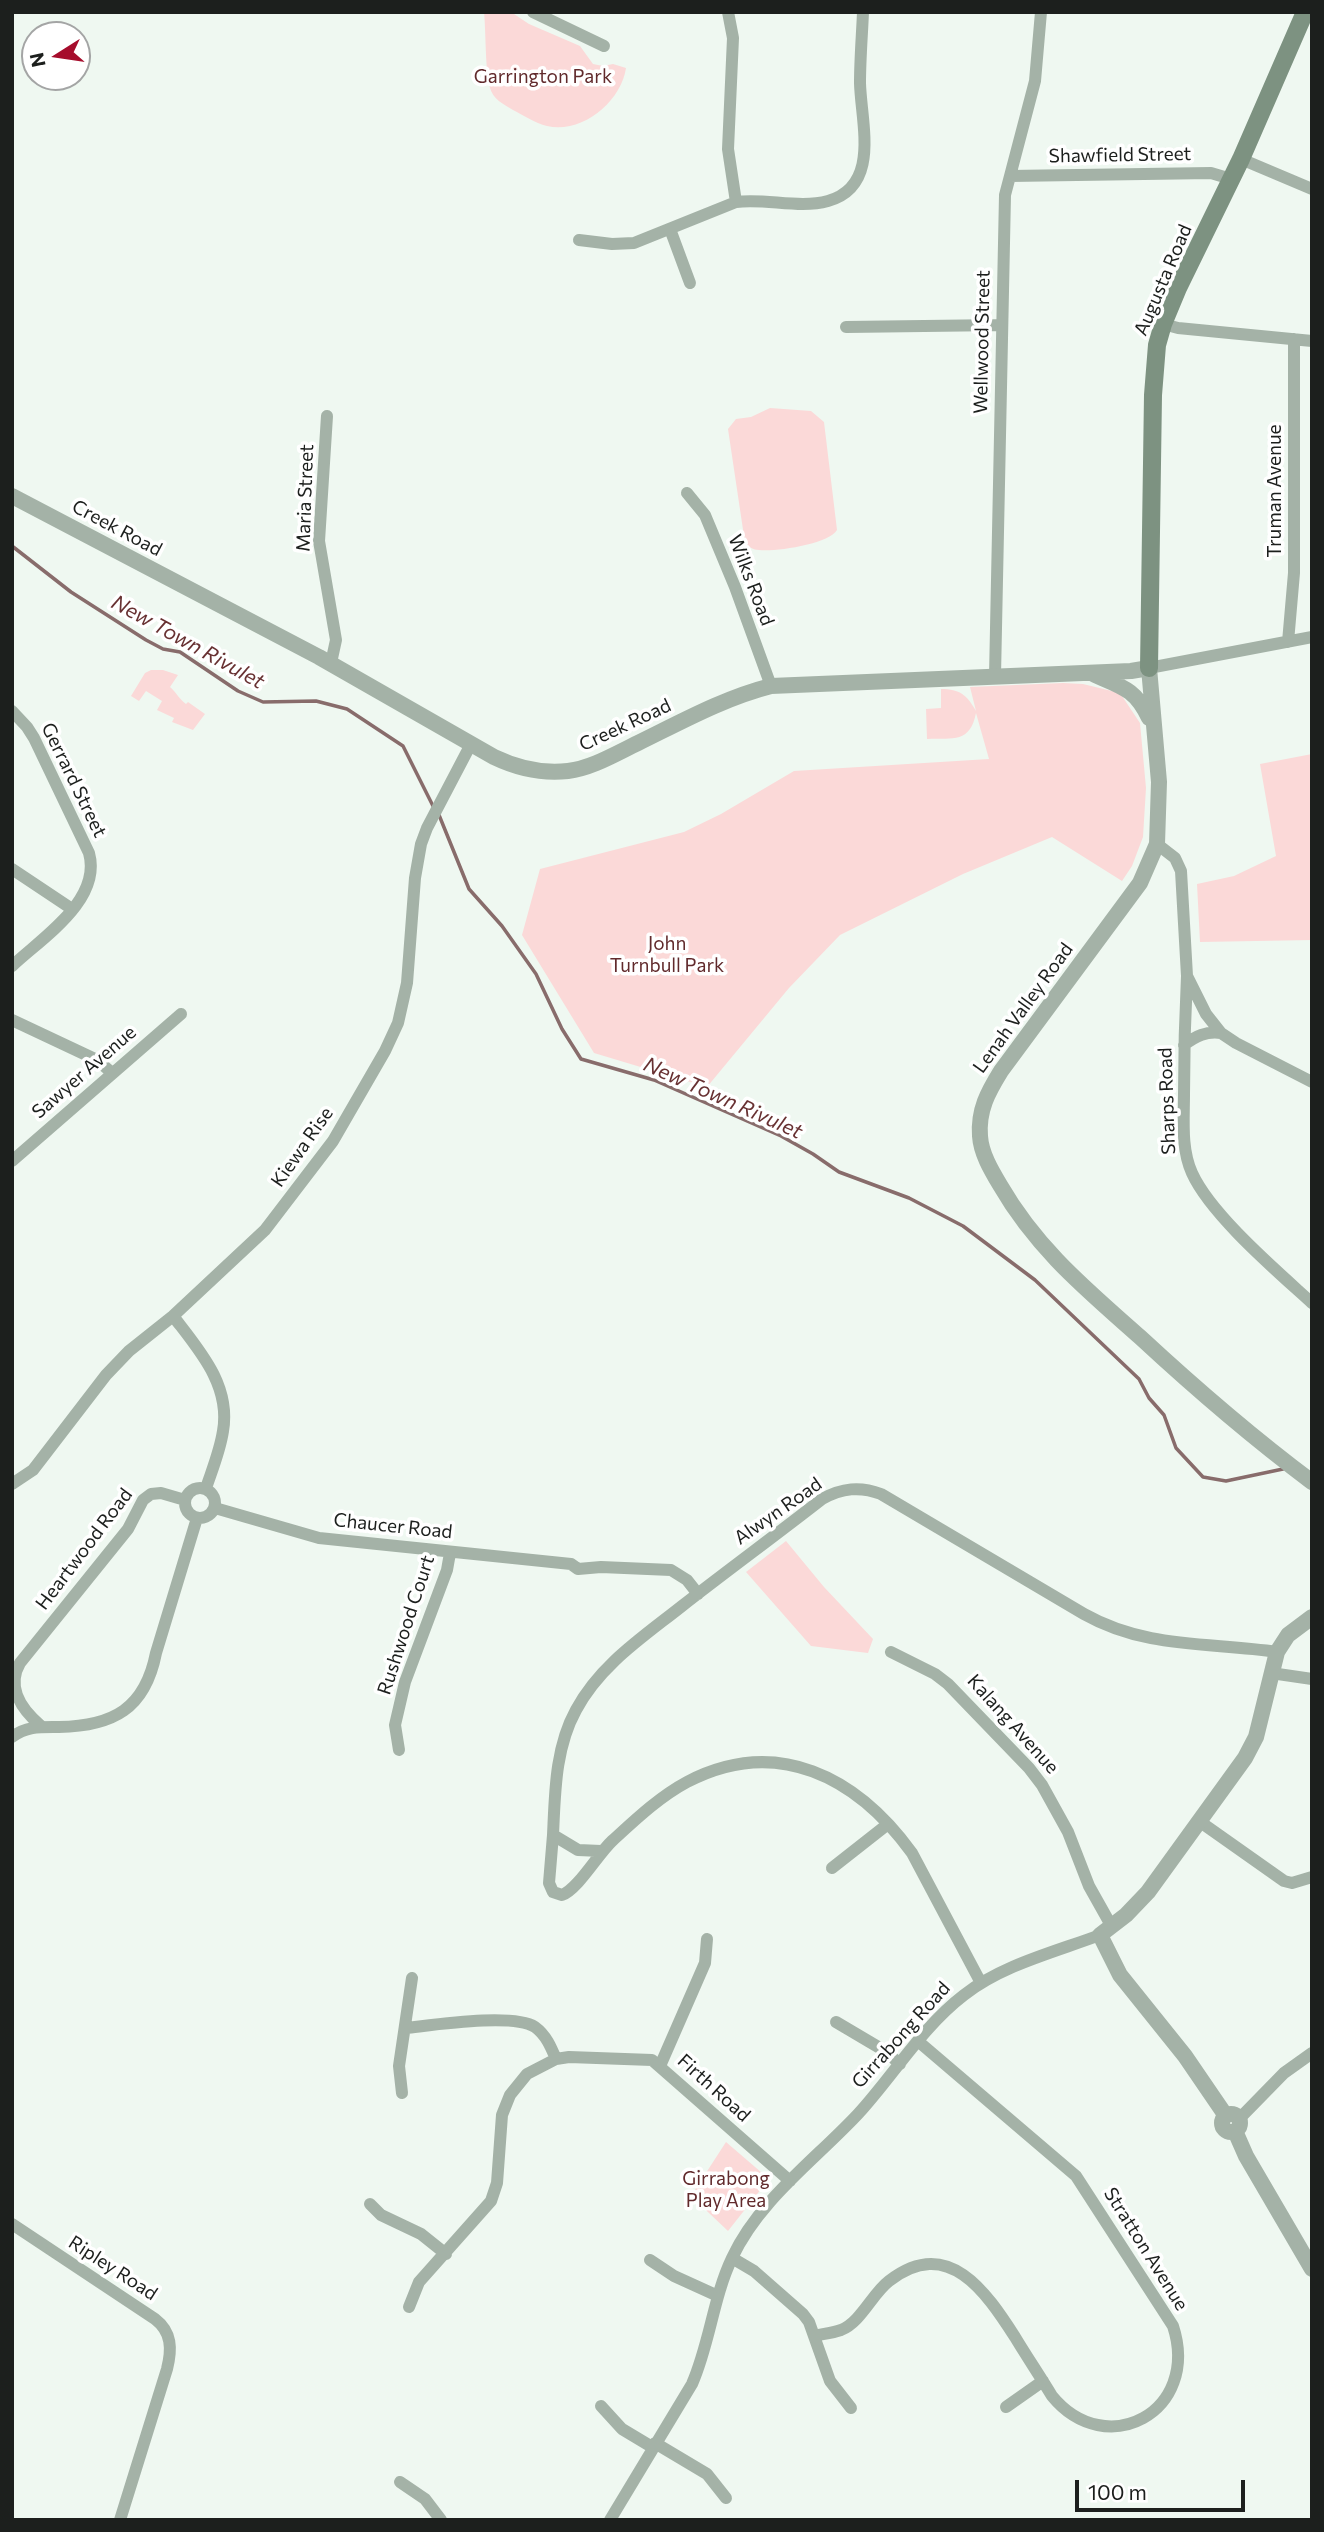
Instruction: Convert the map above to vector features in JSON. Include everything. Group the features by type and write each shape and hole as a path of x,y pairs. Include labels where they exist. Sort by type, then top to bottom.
{"main road":[{"name":"Augusta Road","path":"1149,668 1154,361 1163,324 1241,159 1305,12"}],"street":[{"path":"533,12 604,46"},
{"path":"728,12 733,38 728,149 736,202"},
{"path":"579,240 612,244 634,243 736,202 748,200 819,203 840,196 859,178 865,154 860,80 863,12"},
{"name":"Wellwood Street","path":"995,676 1004,214 1010,176 1035,81 1041,12"},
{"path":"1241,159 1312,189"},
{"name":"Shawfield Street","path":"1010,176 1211,173 1231,179"},
{"path":"670,229 690,284"},
{"path":"1163,324 1312,341"},
{"path":"846,327 1002,326"},
{"name":"Truman Avenue","path":"1288,642 1294,573 1294,340"},
{"name":"Maria Street","path":"327,416 319,541 336,640 331,663"},
{"name":"Wilks Road","path":"687,493 705,515 735,587 771,687"},
{"name":"Creek Road","path":"12,496 331,663 506,763 550,772 569,771 596,763 727,701 771,687 1149,668"},
{"path":"1149,668 1312,637"},
{"name":"Lenah Valley Road","path":"1149,668 1159,782 1160,826 1157,844 1140,883 1001,1071 987,1094 981,1110 980,1137 983,1150 1006,1196 1047,1252 1197,1390 1312,1482"},
{"name":"Lenah Valley Road","path":"1087,672 1131,691 1141,701 1154,730"},
{"name":"Gerrard Street","path":"12,711 34,738 89,853 92,870 82,899 12,966"},
{"name":"Kiewa Rise","path":"12,1484 33,1470 118,1362 246,1248 279,1213 333,1141 392,1039 407,983 415,878 421,845 427,828 471,744"},
{"name":"Sharps Road","path":"1157,844 1175,858 1181,872 1184,896 1187,976 1184,1045 1185,1137 1188,1160 1193,1174 1210,1201 1312,1303"},
{"path":"12,869 72,909"},
{"path":"1187,976 1206,1014 1221,1033 1312,1083"},
{"name":"Sawyer Avenue","path":"12,1161 111,1072 181,1014"},
{"path":"12,1020 97,1060 111,1072"},
{"path":"1184,1045 1195,1037 1210,1032 1221,1033"},
{"path":"173,1315 213,1372 223,1401 223,1431 206,1488"},
{"path":"194,1488 206,1488 215,1498 215,1508 207,1517 197,1518 186,1510 185,1500 194,1488"},
{"name":"Alwyn Road","path":"601,1851 566,1894 553,1892 549,1883 561,1749 575,1711 597,1678 612,1662 822,1499 845,1490 870,1489 895,1501 1110,1627 1161,1641 1277,1651"},
{"name":"Heartwood Road","path":"41,1726 29,1716 16,1693 15,1673 20,1663 128,1529 143,1500 151,1494 161,1493 185,1500"},
{"name":"Chaucer Road","path":"215,1508 319,1538 571,1564 578,1569 601,1567 671,1570 687,1580 698,1594"},
{"path":"12,1737 23,1729 41,1726 97,1724 117,1716 131,1706 144,1690 152,1673 197,1518"},
{"name":"Rushwood Court","path":"399,1750 396,1726 405,1682 447,1570 450,1553"},
{"name":"Girrabong Road","path":"610,2520 692,2384 701,2363 718,2295 732,2258 756,2220 790,2181 858,2114 950,2006 981,1983 1106,1931 1148,1892 1251,1748 1277,1651 1287,1635 1312,1617"},
{"name":"Kalang Avenue","path":"891,1652 928,1670 948,1684 1029,1768 1055,1807 1090,1886 1120,1975 1185,2056 1233,2122 1247,2156 1312,2269"},
{"path":"1272,1673 1312,1679"},
{"path":"553,1835 578,1850 601,1851 652,1806 685,1783 702,1775 741,1764 776,1763 820,1772 839,1782 888,1824 912,1853 981,1983"},
{"path":"1199,1821 1284,1881 1292,1883 1312,1877"},
{"path":"832,1868 888,1824"},
{"path":"660,2066 705,1964 707,1939"},
{"path":"402,2093 399,2066 412,1978"},
{"path":"406,2028 494,2021 522,2023 531,2025 542,2034 556,2059 527,2074 510,2095 502,2115 495,2192 485,2210 419,2282 410,2307"},
{"path":"836,2022 885,2050 900,2064"},
{"name":"Stratton Avenue","path":"814,2336 841,2330 849,2325 880,2288 903,2272 928,2264 942,2266 967,2276 987,2295 1062,2408 1084,2421 1107,2426 1134,2423 1157,2409 1177,2377 1180,2352 1173,2326 1076,2176 919,2042"},
{"path":"1233,2122 1284,2073 1312,2053"},
{"name":"Firth Road","path":"556,2059 652,2060 790,2181"},
{"path":"370,2204 381,2215 421,2234 446,2254"},
{"name":"Ripley Road","path":"12,2224 155,2319 170,2339 167,2368 120,2520"},
{"path":"732,2258 754,2271 794,2305 809,2322 831,2381 851,2408"},
{"path":"650,2260 674,2276 718,2295"},
{"path":"1006,2407 1042,2381"},
{"path":"601,2406 622,2429 707,2474 726,2498"},
{"path":"400,2482 425,2499 441,2520"}],"green space":[{"name":"Garrington Park","path":"484,12 511,12 529,24 580,46 593,64 613,64 626,68 623,81 608,103 586,120 560,127 538,123 506,106 491,92 486,61"},
{"path":"770,408 811,411 824,422 837,530 824,539 801,546 757,550 745,543 728,429 736,419 751,417"},
{"path":"163,670 178,675 170,687 186,704 188,702 205,714 193,730 172,722 174,718 157,710 162,701 146,691 139,701 131,696 145,673"},
{"name":"John Turnbull Park","path":"1083,684 1120,693 1140,723 1146,788 1143,837 1132,866 1122,881 1052,837 963,874 840,935 789,988 707,1087 594,1053 522,935 540,869 684,832 721,814 794,771 989,759 976,713 970,730 965,734 953,738 927,739 926,709 941,708 941,689 962,694 976,711 970,687"},
{"path":"1312,754 1312,940 1200,942 1197,884 1234,876 1276,856 1260,764"},
{"path":"786,1541 824,1587 873,1639 868,1653 811,1646 746,1572"},
{"name":"Girrabong Play Area","path":"726,2142 769,2179 728,2231 691,2196"}],"waterway":[{"name":"New Town Rivulet","path":"12,546 71,592 146,640 163,649 180,652 238,691 263,702 316,701 347,709 403,746 434,808"},
{"name":"New Town Rivulet","path":"439,815 469,889 502,926 536,974 562,1029 581,1059 654,1080 781,1136 839,1172 909,1198 963,1226 1035,1280 1139,1379 1149,1398 1164,1415 1176,1448 1203,1477 1226,1481 1283,1469"}]}
